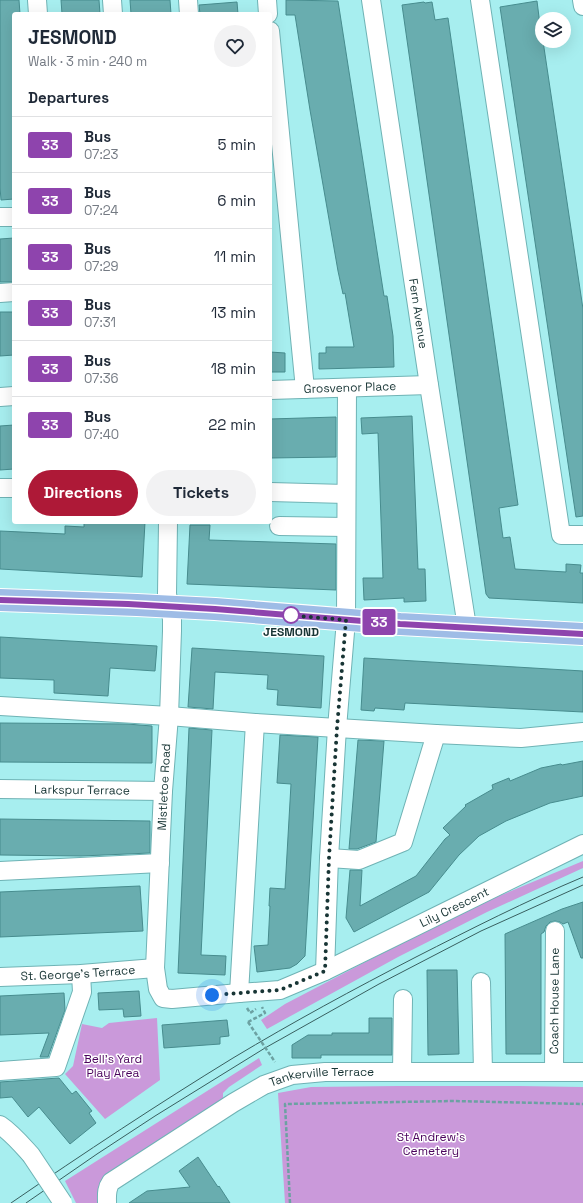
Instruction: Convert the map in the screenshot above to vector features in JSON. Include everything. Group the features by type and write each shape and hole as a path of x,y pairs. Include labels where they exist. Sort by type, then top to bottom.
{"main road":[{"path":"0,600 122,604 346,620 583,634"}],"street":[{"path":"37,0 38,12"},
{"path":"112,0 113,12"},
{"path":"188,0 189,12"},
{"path":"267,0 268,12"},
{"name":"Fern Avenue","path":"371,0 467,627"},
{"path":"480,0 561,535 583,535"},
{"path":"582,0 583,6"},
{"path":"272,51 305,389"},
{"path":"0,217 12,217"},
{"path":"0,293 12,292"},
{"name":"Grosvenor Place","path":"272,390 429,385"},
{"path":"325,971 329,858 337,728 346,620 347,388"},
{"path":"0,397 12,396"},
{"path":"0,488 12,488"},
{"path":"272,492 346,494"},
{"name":"Mistletoe Road","path":"168,524 167,594 172,619 155,968 158,989 163,998 243,1000"},
{"path":"279,526 346,527"},
{"path":"0,706 255,723 521,738 583,732"},
{"path":"243,1000 255,723"},
{"path":"329,858 359,860 403,842 436,734"},
{"name":"Larkspur Terrace","path":"0,789 163,791"},
{"name":"Lily Crescent","path":"243,1000 280,990 325,971 583,844"},
{"path":"0,871 160,864"},
{"name":"Coach House Lane","path":"554,1072 555,931"},
{"name":"St. George's Terrace","path":"0,977 80,974 155,968"},
{"path":"0,1070 56,1067 82,992 80,974"},
{"path":"481,982 483,1072"},
{"path":"402,1072 403,999"},
{"name":"Tankerville Terrace","path":"107,1203 107,1191 111,1182 233,1103 276,1080 292,1075 313,1072 583,1072"},
{"path":"0,1125 7,1129 31,1155 63,1203"}],"path":[{"path":"243,1000 250,1013 261,1006 265,1013 248,1022 275,1062"},
{"path":"290,1203 285,1104 453,1101 583,1104"}],"green space":[{"path":"583,861 583,868 487,912 398,957 267,1029 261,1020 285,1004 463,911"},
{"name":"Bell's Yard Play Area","path":"157,1018 160,1080 105,1119 65,1074 73,1066 82,1024 102,1028 109,1023"},
{"path":"259,1058 262,1065 229,1087 223,1093 223,1101 109,1172 103,1180 99,1203 76,1203 65,1181"},
{"name":"St Andrew's Cemetery","path":"311,1087 583,1087 583,1203 285,1203 278,1093"}],"building":[{"path":"0,0 19,0 20,12 12,12 12,199 1,200"},
{"path":"61,0 99,0 100,12 62,12"},
{"path":"130,0 170,0 171,12 131,12"},
{"path":"286,0 338,1 384,296 387,296 393,336 394,367 319,369 319,353 326,353 326,347 354,347 345,293 343,294 338,271 295,15 286,15"},
{"path":"537,1 538,12 535,12 535,48 544,48 583,309 583,516 576,517 500,7"},
{"path":"237,2 238,12 200,12 199,5"},
{"path":"432,2 435,20 448,18 518,505 499,508 503,538 510,537 515,569 566,572 566,564 581,565 580,573 583,573 583,603 489,598 486,594 402,5"},
{"path":"12,238 12,282 0,282 0,239"},
{"path":"0,312 12,312 12,355 0,356"},
{"path":"272,352 285,353 285,372 272,372"},
{"path":"412,416 418,569 425,569 426,601 404,602 404,598 364,600 363,578 383,578 378,433 362,434 361,418"},
{"path":"336,417 336,457 272,458 272,419"},
{"path":"12,425 12,469 0,470 0,426"},
{"path":"84,524 145,524 142,577 0,569 0,531 65,534 65,526 84,527"},
{"path":"190,525 210,525 209,540 336,544 336,590 187,584"},
{"path":"0,637 157,646 155,671 110,668 108,696 54,693 54,680 0,678"},
{"path":"192,648 324,656 321,708 277,705 278,690 267,689 268,675 215,672 213,709 188,707"},
{"path":"364,658 583,671 583,712 405,703 404,710 375,708 374,711 361,710"},
{"path":"0,723 127,724 152,726 152,763 0,762"},
{"path":"189,728 212,730 201,955 226,956 225,975 178,973"},
{"path":"280,735 318,737 305,956 297,964 290,968 257,972 254,946 268,945 270,888 285,889 291,784 277,783"},
{"path":"358,740 384,741 376,842 357,849 349,849"},
{"path":"583,761 583,796 550,803 506,821 479,836 459,855 429,892 354,932 346,918 350,870 362,870 360,906 416,876 445,839 450,835 443,828 466,806 465,805 493,789 492,785 509,778 510,781 541,768"},
{"path":"0,819 150,821 150,853 81,856 0,855"},
{"path":"140,886 143,931 0,937 0,892"},
{"path":"583,902 583,958 581,958 568,922 563,924 555,921 550,922 541,934 541,1054 506,1054 505,934 562,909"},
{"path":"427,970 457,970 459,1054 428,1055"},
{"path":"139,991 141,1016 124,1017 123,1009 99,1010 98,993"},
{"path":"64,993 65,1010 48,1057 40,1057 49,1033 0,1035 0,996"},
{"path":"369,1018 392,1018 392,1055 321,1055 321,1058 292,1058 292,1045 308,1035 332,1035 332,1033 369,1033"},
{"path":"227,1020 229,1036 220,1037 220,1044 164,1048 162,1025"},
{"path":"59,1078 72,1094 76,1091 92,1111 89,1113 96,1123 70,1144 39,1107 28,1117 12,1097 0,1098 0,1082"},
{"path":"198,1157 230,1203 129,1203 147,1191 190,1187 179,1171"}],"tram line":[{"path":"11,1203 149,1111 233,1058 278,1032 393,969 520,905 583,877"},
{"path":"26,1203 155,1116 265,1048 379,984 481,931 583,885"}],"bus line":[{"name":"33","path":"0,600 128,604 215,609 400,624 583,634"}],"place":[{"name":"JESMOND","path":"291,615"}],"route":[{"path":"212,995 280,990 325,971 329,858 337,728 346,620 286,615 291,615"}]}
